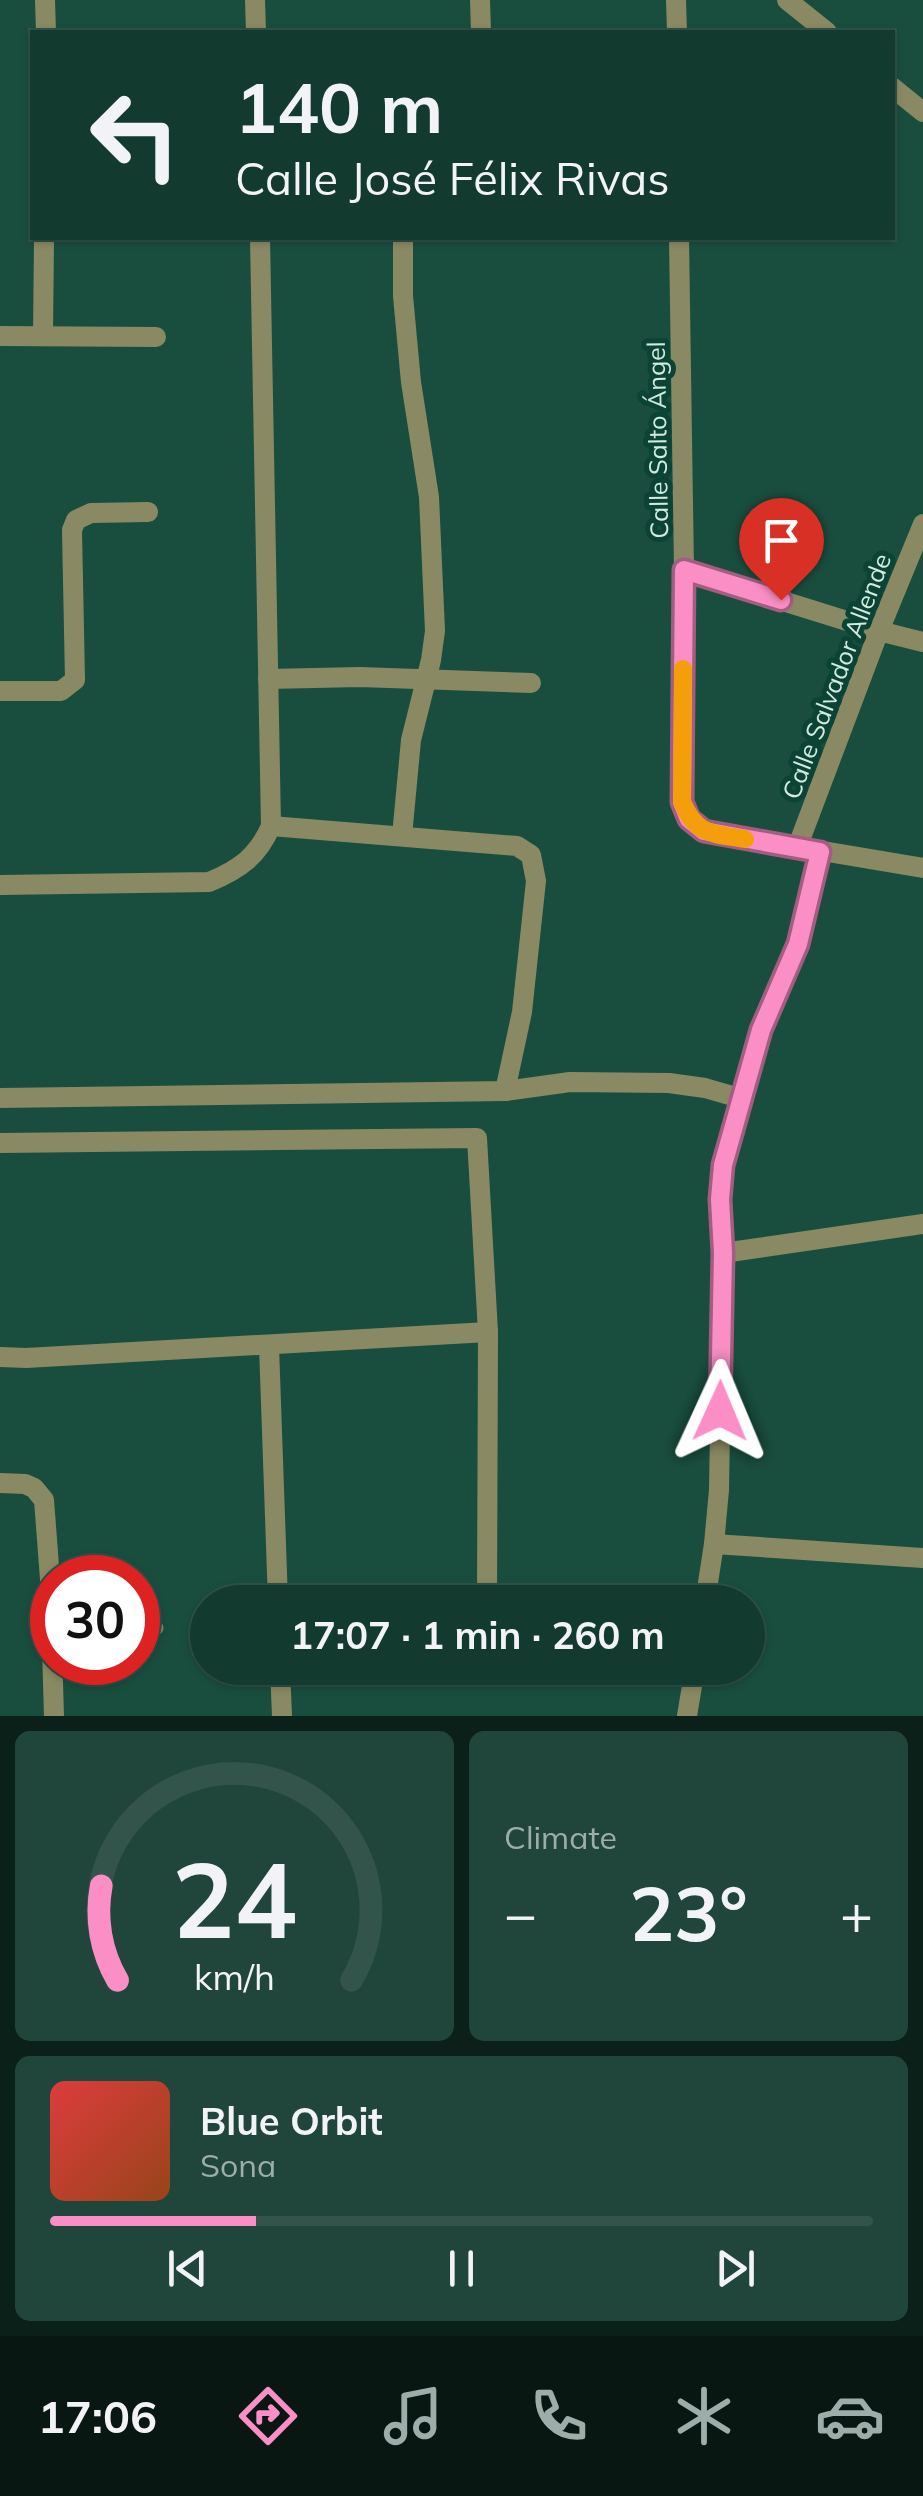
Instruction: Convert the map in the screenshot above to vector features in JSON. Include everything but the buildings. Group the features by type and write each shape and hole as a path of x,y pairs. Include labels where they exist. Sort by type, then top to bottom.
{"street":[{"path":"45,0 46,30"},
{"path":"255,0 256,30"},
{"path":"480,0 481,30"},
{"path":"676,0 677,30"},
{"path":"787,0 824,30"},
{"path":"895,89 923,112"},
{"path":"43,336 44,240"},
{"path":"0,885 209,882 249,861 264,844 271,826 260,240"},
{"path":"402,836 407,764 435,630 432,538 403,296 404,240"},
{"name":"Calle Salto Ángel","path":"680,240 682,802 689,819 704,831 797,848"},
{"path":"0,336 156,337"},
{"path":"0,691 61,690 76,680 72,530 76,520 92,513 148,512"},
{"name":"Calle Salvador Allende","path":"797,848 923,524"},
{"path":"684,570 923,642"},
{"path":"268,679 425,678 531,683"},
{"path":"271,826 517,846 531,855 536,881 522,1012 505,1090"},
{"path":"797,848 923,868"},
{"path":"708,1585 719,1490 723,1165 761,1030 798,944 820,852"},
{"path":"0,1098 505,1090 570,1082 669,1083 743,1099"},
{"path":"0,1143 477,1138 488,1332 487,1585"},
{"path":"723,1253 923,1224"},
{"path":"0,1357 488,1332"},
{"path":"269,1346 277,1585"},
{"path":"0,1482 25,1484 44,1500 47,1555"},
{"path":"714,1544 923,1558"},
{"path":"53,1685 54,1716"},
{"path":"281,1685 282,1716"},
{"path":"687,1716 692,1685"}],"slow traffic":[{"path":"683,669 682,802 689,819 704,831 745,839"}],"route":[{"path":"720,1411 723,1165 761,1030 798,944 820,852 704,831 689,819 682,802 684,570 781,600"}]}
